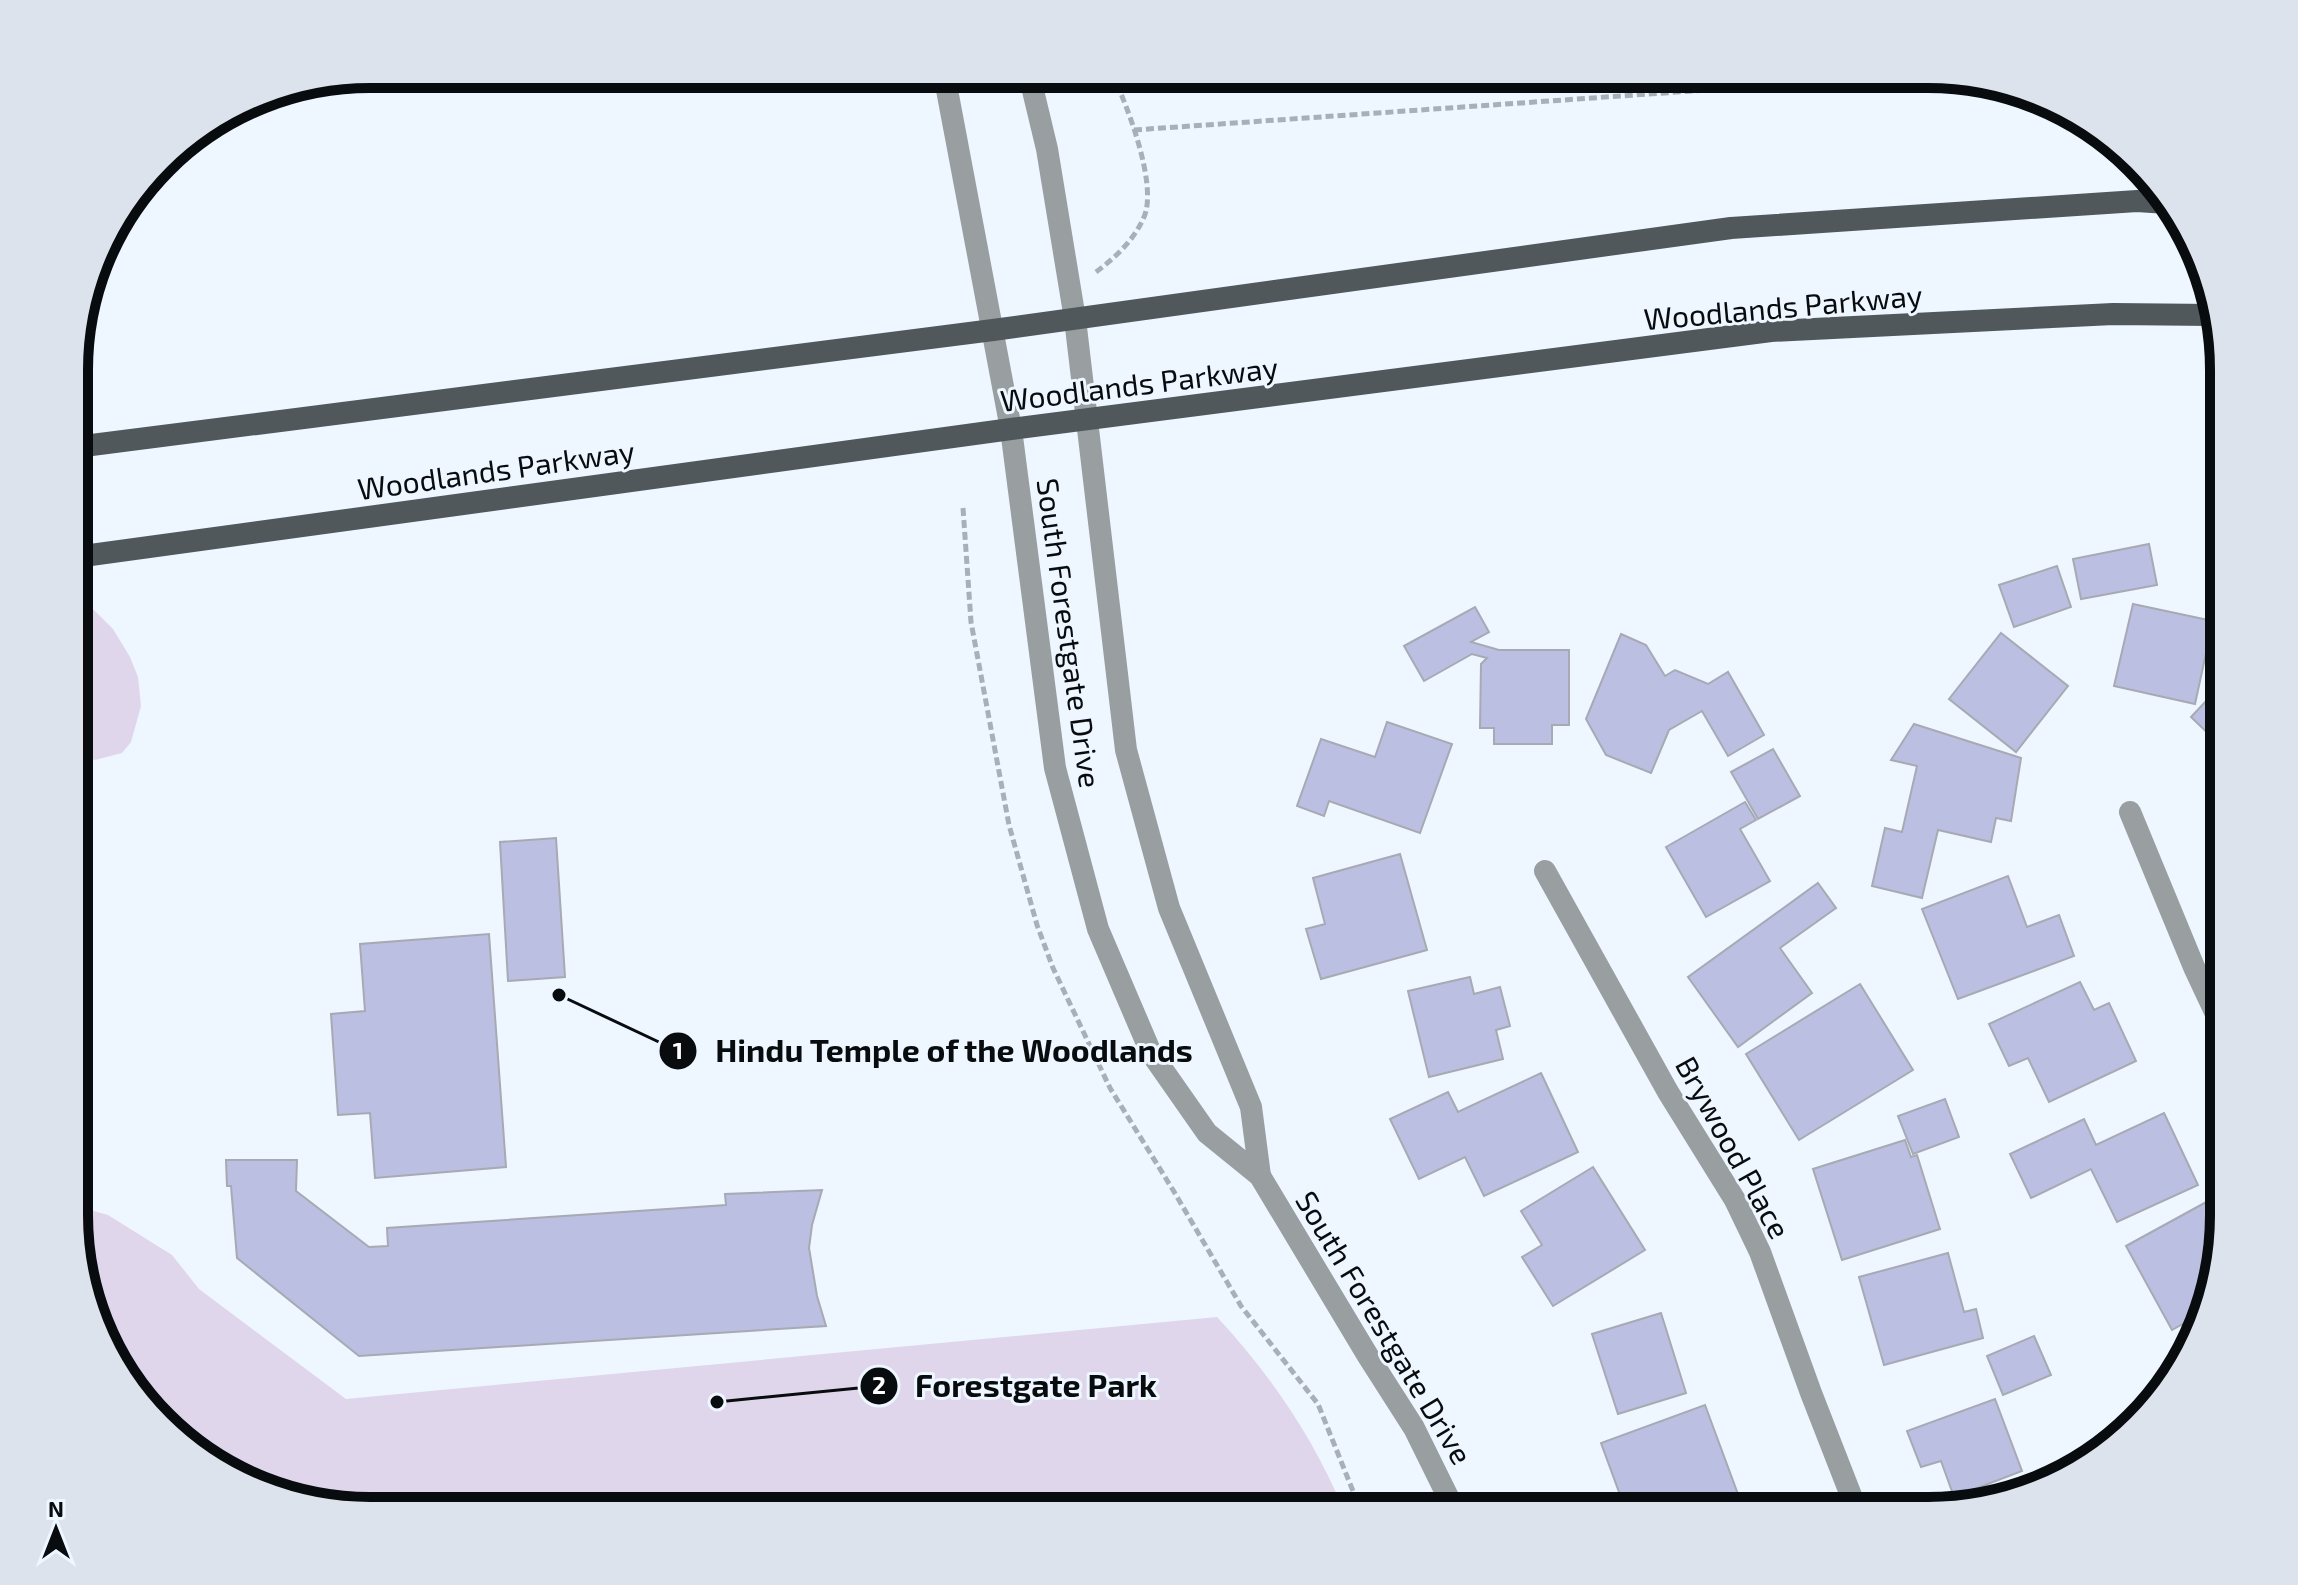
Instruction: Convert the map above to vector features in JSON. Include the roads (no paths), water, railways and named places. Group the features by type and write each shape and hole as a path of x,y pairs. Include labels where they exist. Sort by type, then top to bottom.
{"main road":[{"path":"88,445 993,330 1731,228 2155,202"},
{"name":"Woodlands Parkway","path":"88,555 1011,429 1771,331 2113,314 2205,315"}],"street":[{"name":"South Forestgate Drive","path":"947,88 1011,429 1055,768 1098,929 1151,1053 1207,1133 1260,1176 1414,1428 1448,1497"},
{"name":"South Forestgate Drive","path":"1032,88 1047,149 1075,319 1126,750 1169,908 1251,1107 1260,1176"},
{"path":"2130,812 2210,1001"},
{"name":"Brywood Place","path":"1545,871 1668,1092 1735,1200 1760,1252 1852,1497"}],"place":[{"name":"Hindu Temple of the Woodlands","path":"559,995"},
{"name":"Forestgate Park","path":"717,1402"}]}
